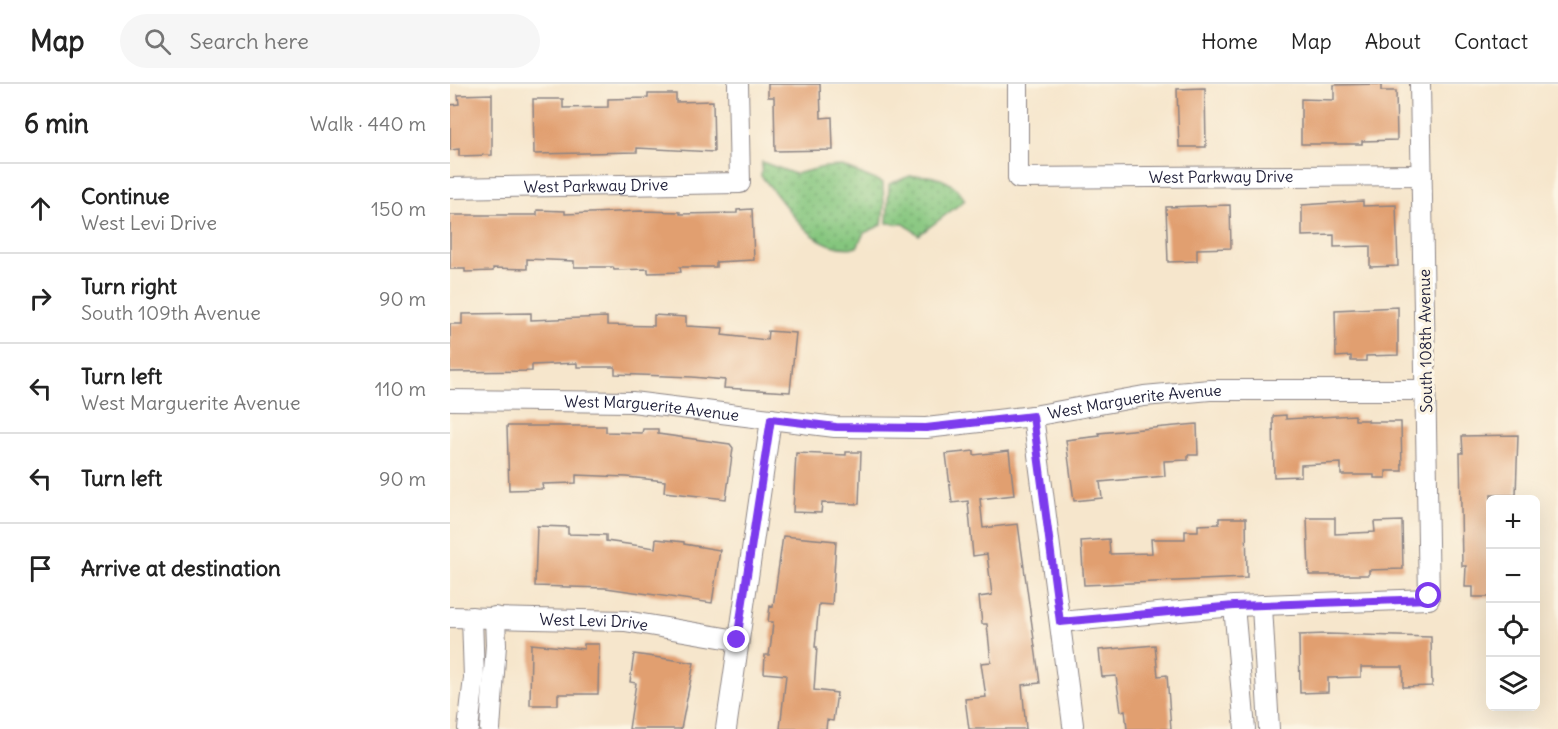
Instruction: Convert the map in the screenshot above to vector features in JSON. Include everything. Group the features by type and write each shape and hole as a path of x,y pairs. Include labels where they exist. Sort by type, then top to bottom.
{"street":[{"name":"West Parkway Drive","path":"450,188 740,183 738,84"},
{"name":"West Parkway Drive","path":"1018,84 1018,178 1422,175"},
{"name":"South 108th Avenue","path":"1262,606 1429,599 1420,84"},
{"name":"West Marguerite Avenue","path":"450,400 632,402 836,427 926,428 1033,416 1144,396 1210,390 1426,390"},
{"path":"1033,416 1073,725"},
{"path":"726,729 737,640 771,419"},
{"path":"1060,622 1234,606 1262,606 1269,729"},
{"path":"1234,606 1245,729"},
{"path":"468,729 474,678 472,616"},
{"path":"490,729 496,645 495,616"},
{"name":"West Levi Drive","path":"450,617 495,616 625,621 737,640"}],"green space":[{"path":"762,162 795,174 824,167 842,166 883,183 882,225 864,233 857,247 840,247 826,243 802,225 761,176"},
{"path":"910,176 942,179 955,187 965,200 919,235 904,224 887,223 889,184"}],"building":[{"path":"768,84 820,84 821,118 832,117 833,150 775,151 774,97 768,97"},
{"path":"1381,84 1381,91 1396,91 1397,140 1362,141 1362,144 1301,144 1301,99 1334,100 1334,85"},
{"path":"1205,88 1206,147 1179,147 1177,89"},
{"path":"492,94 492,155 459,156 459,149 450,150 450,105 459,104 458,95"},
{"path":"648,94 676,94 676,102 713,101 714,152 637,148 637,152 534,154 533,99 563,99 563,108 608,107 608,99 648,98"},
{"path":"1363,201 1363,206 1396,205 1398,266 1370,267 1370,246 1334,247 1334,235 1302,236 1302,205"},
{"path":"1230,205 1231,248 1197,249 1197,261 1168,262 1166,207"},
{"path":"752,209 754,260 716,262 716,267 680,267 681,272 648,273 648,269 614,270 613,267 574,267 574,261 527,259 527,269 493,268 493,271 465,272 465,269 450,269 450,215 537,215 537,210 565,211 565,214 641,211 680,212 680,214 737,213 737,210"},
{"path":"1398,307 1398,355 1366,356 1366,361 1351,361 1351,356 1336,357 1335,310"},
{"path":"531,313 531,320 607,317 607,325 654,326 654,315 686,317 686,326 723,328 722,335 767,340 768,331 796,333 790,392 724,388 725,380 615,374 615,367 577,367 577,363 532,365 532,371 450,372 450,324 462,324 462,314"},
{"path":"1286,415 1286,419 1355,415 1355,420 1368,420 1368,422 1401,422 1402,471 1386,471 1386,478 1374,478 1374,475 1341,475 1341,463 1301,465 1301,476 1274,477 1273,416"},
{"path":"1197,424 1198,455 1188,455 1188,460 1164,461 1165,476 1100,482 1102,498 1074,501 1066,440 1100,436 1099,433"},
{"path":"507,426 606,426 606,432 642,433 643,429 658,429 658,434 730,444 733,448 726,499 664,492 665,481 627,477 576,475 576,483 542,484 543,489 509,490"},
{"path":"1518,435 1516,495 1486,495 1486,597 1473,597 1473,587 1465,587 1466,566 1462,566 1460,453 1463,453 1462,436"},
{"path":"974,451 974,455 1009,451 1014,495 980,499 983,528 1018,524 1040,683 1022,685 1026,729 969,729 965,699 986,697 981,663 991,662 987,624 982,624 979,597 992,595 987,554 973,556 968,501 952,503 946,454"},
{"path":"846,452 861,452 859,504 822,503 821,513 793,512 796,453 846,455"},
{"path":"1219,518 1246,518 1247,578 1084,585 1081,541 1109,539 1110,554 1152,553 1151,539 1185,539 1185,531 1198,531 1198,525 1219,524"},
{"path":"1307,518 1335,518 1335,534 1375,532 1374,522 1402,521 1403,569 1369,570 1369,575 1309,575"},
{"path":"537,526 568,527 568,534 606,535 606,541 655,548 656,539 720,550 712,603 606,588 535,586"},
{"path":"783,536 836,541 832,605 819,604 815,647 817,647 814,690 837,693 833,721 827,720 826,729 780,729 786,675 764,673 765,655 769,655 773,622 768,622 770,606 773,607"},
{"path":"1299,635 1431,637 1432,686 1403,687 1403,667 1361,667 1361,677 1328,678 1328,692 1300,693"},
{"path":"531,644 584,649 584,644 599,644 598,694 558,694 558,705 530,705"},
{"path":"1155,645 1158,676 1167,675 1171,729 1127,729 1125,710 1121,711 1116,676 1102,677 1099,650"},
{"path":"634,654 694,663 681,729 629,729 636,683 630,682"}],"route":[{"path":"737,640 771,419 836,427 926,428 1033,416 1060,622 1234,606 1429,599 1429,596"}]}
